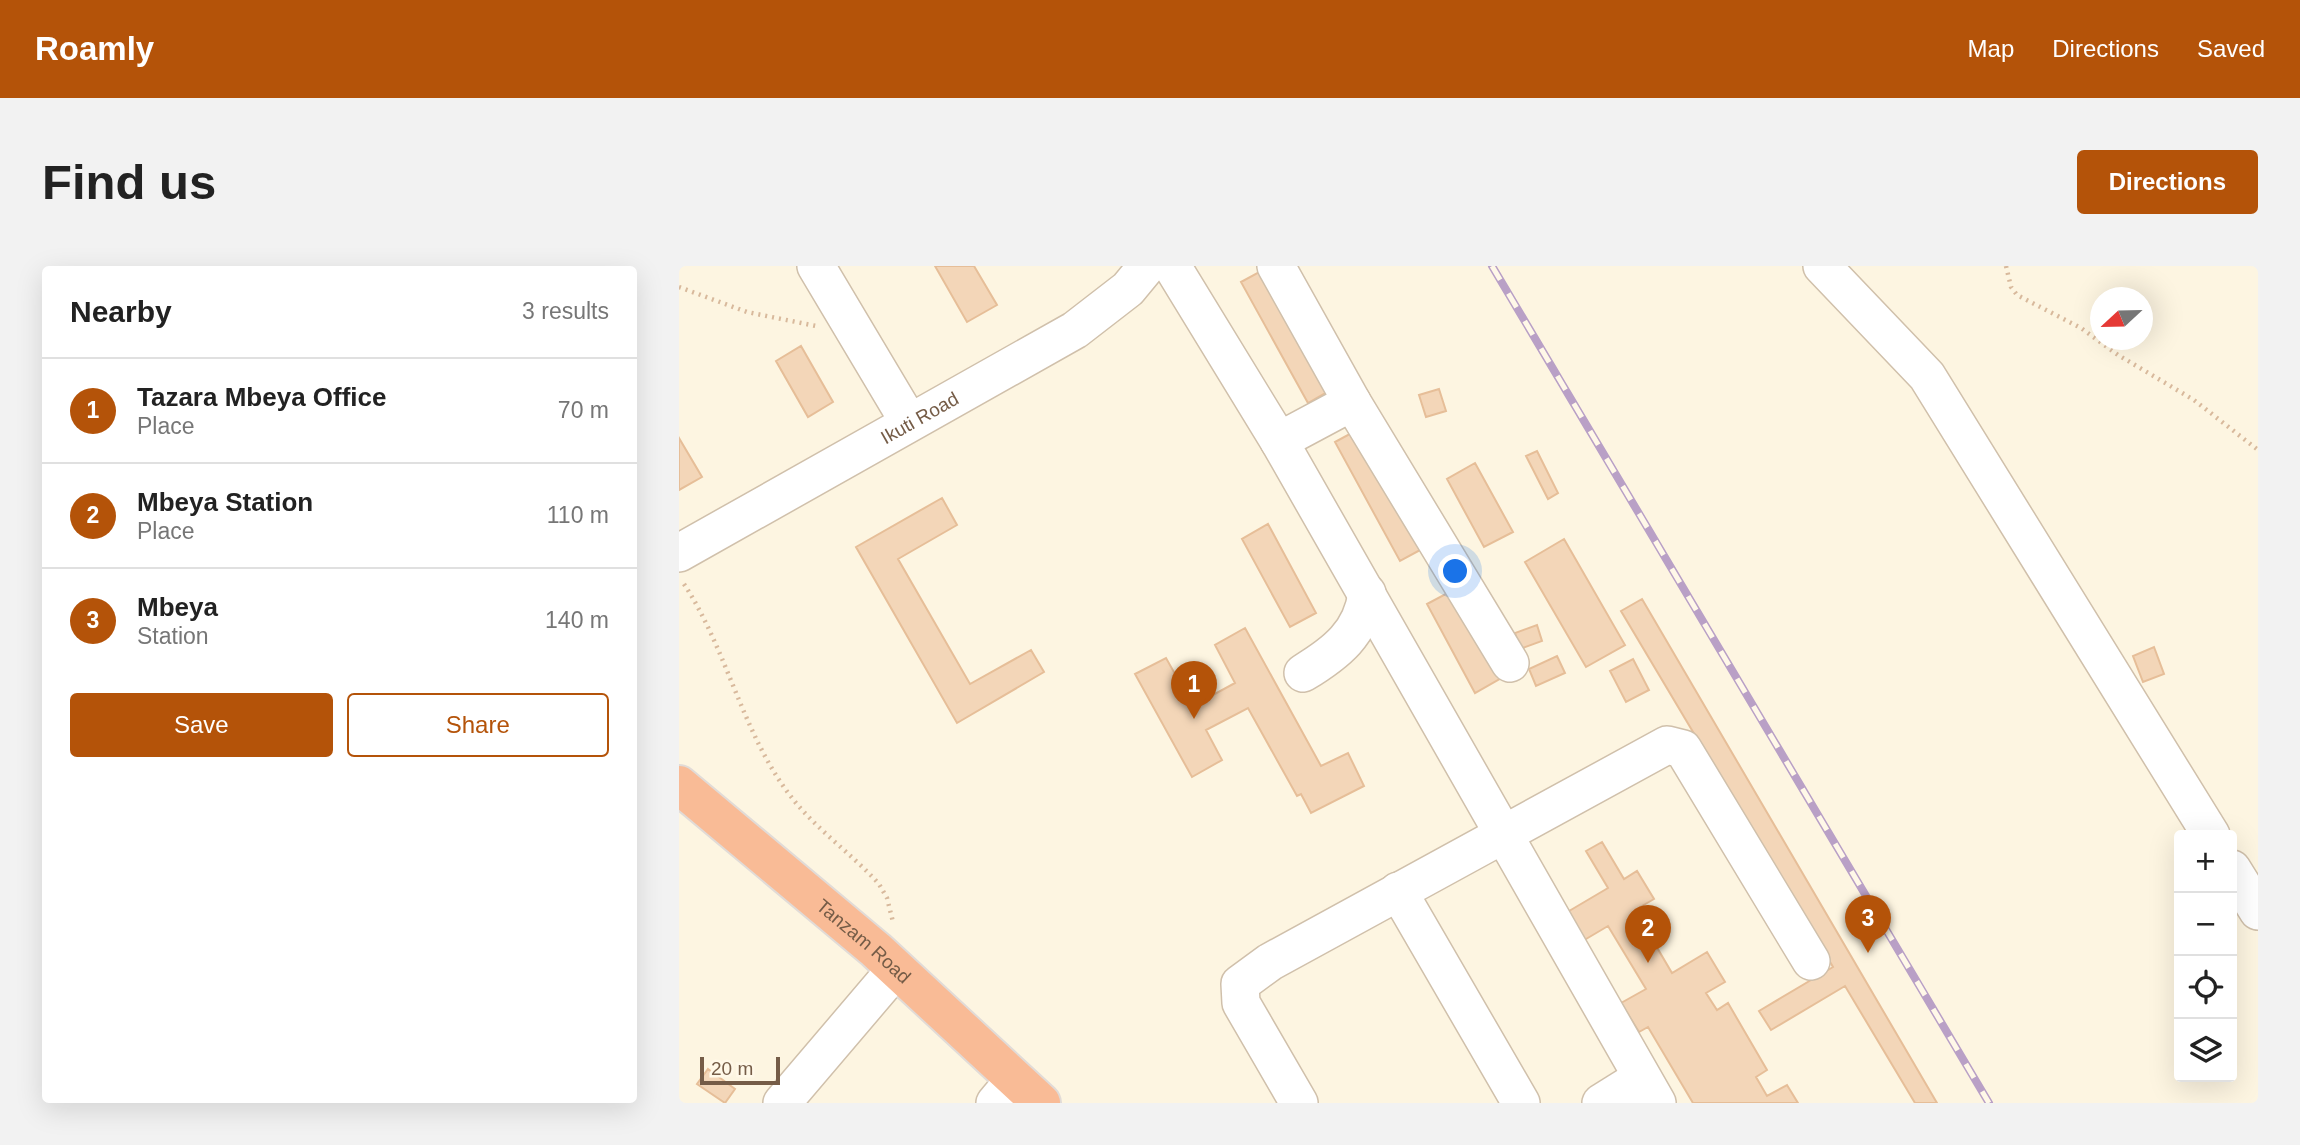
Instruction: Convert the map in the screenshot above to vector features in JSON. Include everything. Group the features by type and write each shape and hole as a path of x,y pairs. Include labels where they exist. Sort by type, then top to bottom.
{"highway":[{"name":"Tanzam Road","path":"679,785 894,967 1017,1095"}],"street":[{"path":"816,266 909,422"},
{"name":"Ikuti Road","path":"679,553 1075,330 1128,289 1147,266"},
{"path":"1172,266 1279,441 1367,593 1649,1091 1601,1103"},
{"path":"1276,266 1352,402 1510,663"},
{"path":"1822,266 1927,376 2208,830"},
{"path":"1279,441 1352,402"},
{"path":"1303,673 1322,662 1353,633 1362,620 1367,593"},
{"path":"1299,1103 1241,1003 1240,984 1270,962 1667,745 1683,749 1811,961"},
{"path":"2237,877 2258,911"},
{"path":"1398,891 1521,1103"},
{"path":"782,1103 894,967"}],"path":[{"path":"2006,266 2011,287 2017,295 2081,328 2118,355 2194,400 2258,450"},
{"path":"679,287 747,312 822,328"},
{"path":"679,576 706,620 750,723 792,797 864,867 887,898 895,933 894,967"}],"building":[{"path":"935,266 974,266 997,305 967,322"},
{"path":"1261,271 1327,392 1308,403 1241,282"},
{"path":"801,346 833,402 808,417 776,361"},
{"path":"1439,389 1446,411 1426,417 1419,395"},
{"path":"1357,430 1422,549 1400,561 1335,442"},
{"path":"679,438 702,477 679,490"},
{"path":"1537,451 1558,493 1548,499 1526,456"},
{"path":"1475,463 1513,532 1484,547 1447,479"},
{"path":"942,498 957,525 898,559 970,684 1031,650 1044,672 957,723 856,547"},
{"path":"1268,524 1316,613 1290,627 1242,539"},
{"path":"1564,539 1625,645 1586,667 1525,562"},
{"path":"1455,589 1503,677 1475,693 1427,604"},
{"path":"1642,599 1937,1103 1915,1103 1845,986 1771,1030 1759,1011 1833,967 1621,611"},
{"path":"1537,625 1542,641 1520,649 1515,633"},
{"path":"1245,628 1321,766 1348,753 1364,786 1311,813 1301,794 1297,796 1248,708 1206,730 1222,760 1192,777 1135,674 1166,658 1193,706 1235,683 1215,645"},
{"path":"2154,647 2164,674 2143,682 2133,656"},
{"path":"1557,656 1565,673 1536,686 1529,669"},
{"path":"1633,659 1649,690 1626,702 1610,671"},
{"path":"1602,842 1624,879 1637,871 1654,899 1635,910 1672,973 1707,952 1725,982 1706,993 1717,1010 1728,1003 1767,1070 1756,1077 1767,1096 1787,1085 1798,1103 1693,1103 1648,1027 1639,1032 1621,1003 1646,989 1608,926 1581,942 1564,914 1608,888 1586,851"},
{"path":"708,1069 735,1089 725,1103 697,1084"}],"railway":[{"path":"1492,266 1989,1103"}],"place":[{"name":"Tazara Mbeya Office","path":"1194,719"},
{"name":"Mbeya","path":"1868,953"},
{"name":"Mbeya Station","path":"1648,963"}]}
